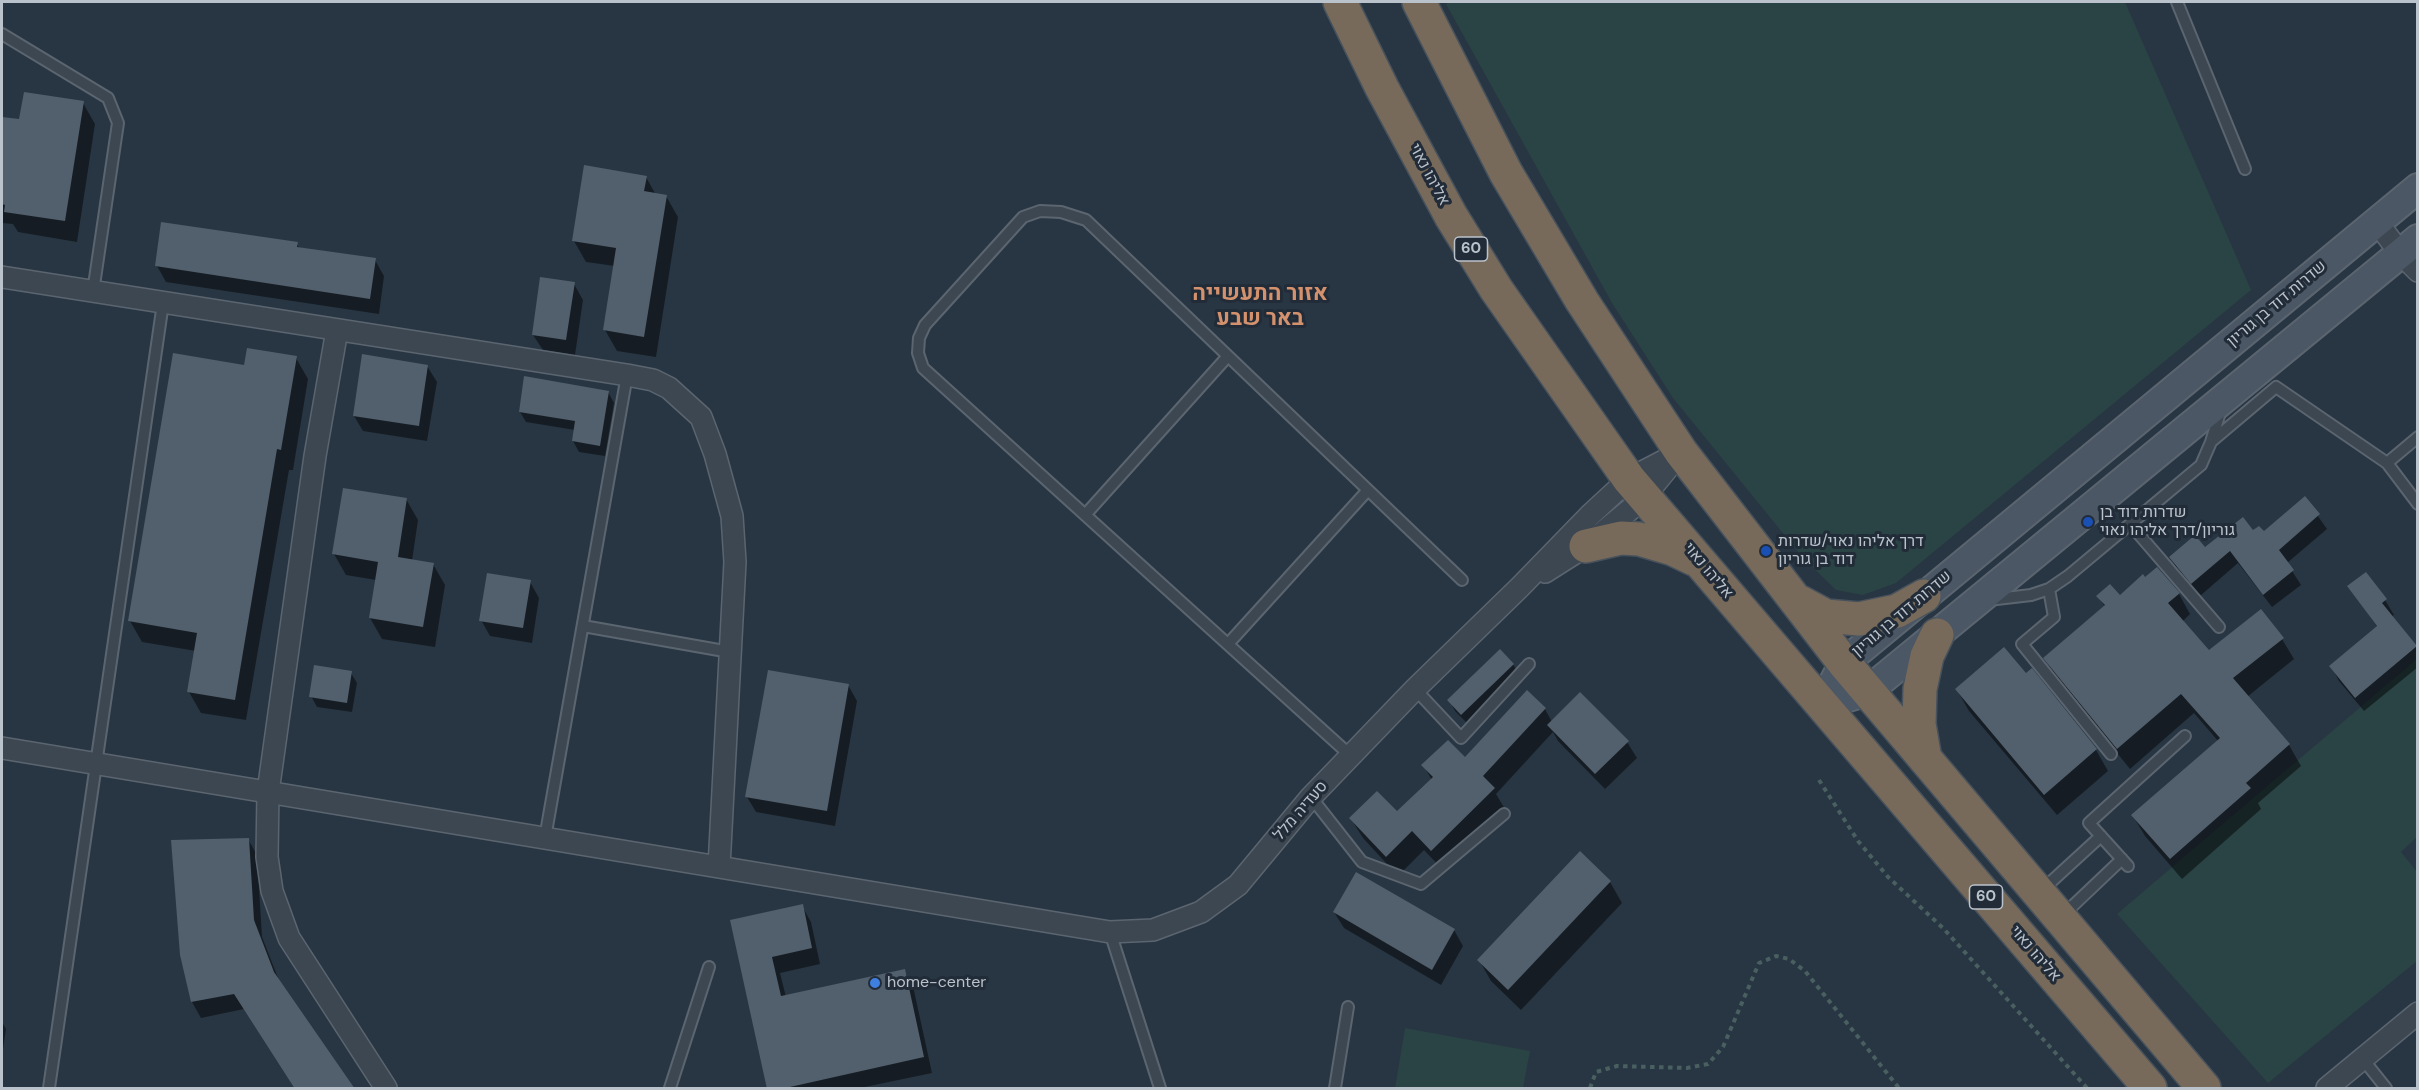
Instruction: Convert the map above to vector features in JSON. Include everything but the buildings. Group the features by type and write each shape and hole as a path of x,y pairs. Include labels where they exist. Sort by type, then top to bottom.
{"highway":[{"name":"אליהו נאוי","path":"1340,2 1382,88 1451,216 1496,289 1637,488 2150,1089"},
{"name":"60","path":"1419,2 1506,173 1582,301 1681,452 1844,663 2204,1089"},
{"path":"1586,546 1621,538 1639,539 1673,549 1703,564"},
{"path":"1797,600 1826,616 1859,619 1897,611 1924,596"},
{"path":"1925,759 1919,724 1920,689 1927,656 1937,635"}],"main road":[{"name":"שדרות דוד בן גוריון","path":"1821,705 1844,663 2418,188"},
{"path":"1821,705 1868,691 2223,399 2412,255"}],"street":[{"path":"2377,222 2412,255"},
{"path":"2,278 627,375 654,380 669,387 701,417 715,454 732,516 735,562 719,867"},
{"path":"337,330 315,456 268,792 267,857 272,891 289,938 386,1089"},
{"name":"סעדיה מלל","path":"1520,587 1586,546 1637,488 1681,452"},
{"name":"סעדיה מלל","path":"2,748 1110,932 1153,930 1201,912 1238,885 1311,797 1415,689 1590,515 1637,488"},
{"path":"2327,1089 2418,1013"}],"lane":[{"path":"2176,2 2245,169"},
{"path":"2,34 108,98 118,123 93,292"},
{"path":"1351,756 923,368 918,353 919,338 925,325 1023,217 1040,211 1060,212 1086,220 1462,580"},
{"path":"49,1089 163,303"},
{"path":"1085,515 1228,356"},
{"path":"545,838 627,375"},
{"path":"2211,442 2276,387 2387,463 2418,504"},
{"path":"1979,601 2031,595 2049,589 2130,524 2200,465 2211,442 2223,399"},
{"path":"2387,463 2418,437"},
{"path":"1228,644 1368,490"},
{"path":"2130,524 2219,627"},
{"path":"2049,589 2054,617 2022,644 2111,754"},
{"path":"583,626 730,652"},
{"path":"1415,689 1461,738 1529,664"},
{"path":"2060,918 2125,862 2089,823 2185,736"},
{"path":"1311,797 1362,862 1421,884 1504,814"},
{"path":"2039,893 2101,836"},
{"path":"1110,932 1160,1089"},
{"path":"670,1089 709,966"},
{"path":"1335,1089 1348,1007"},
{"path":"2362,1058 2386,1089"}],"path":[{"path":"1819,780 1858,841 1888,877 1943,928 2087,1089"},
{"path":"1590,1089 1596,1072 1617,1066 1686,1068 1708,1064 1723,1047 1759,963 1776,956 1789,959 1805,971 1899,1089"}],"green space":[{"path":"1450,2 2125,2 2251,290 1896,583 1863,595 1836,590 1803,558 1673,398 1612,303 1446,4"},
{"path":"2417,659 2417,837 2401,852 2417,872 2417,961 2268,1083 2117,914"},
{"path":"1405,1028 1530,1051 1523,1088 1395,1088"}],"place":[{"name":"שדרות דוד בן גוריון/דרך אליהו נאוי","path":"2088,522"},
{"name":"דרך אליהו נאוי/שדרות דוד בן גוריון","path":"1766,551"},
{"name":"home-center","path":"875,983"}],"district":[{"name":"אזור התעשייה באר שבע","path":"1260,306"}]}
